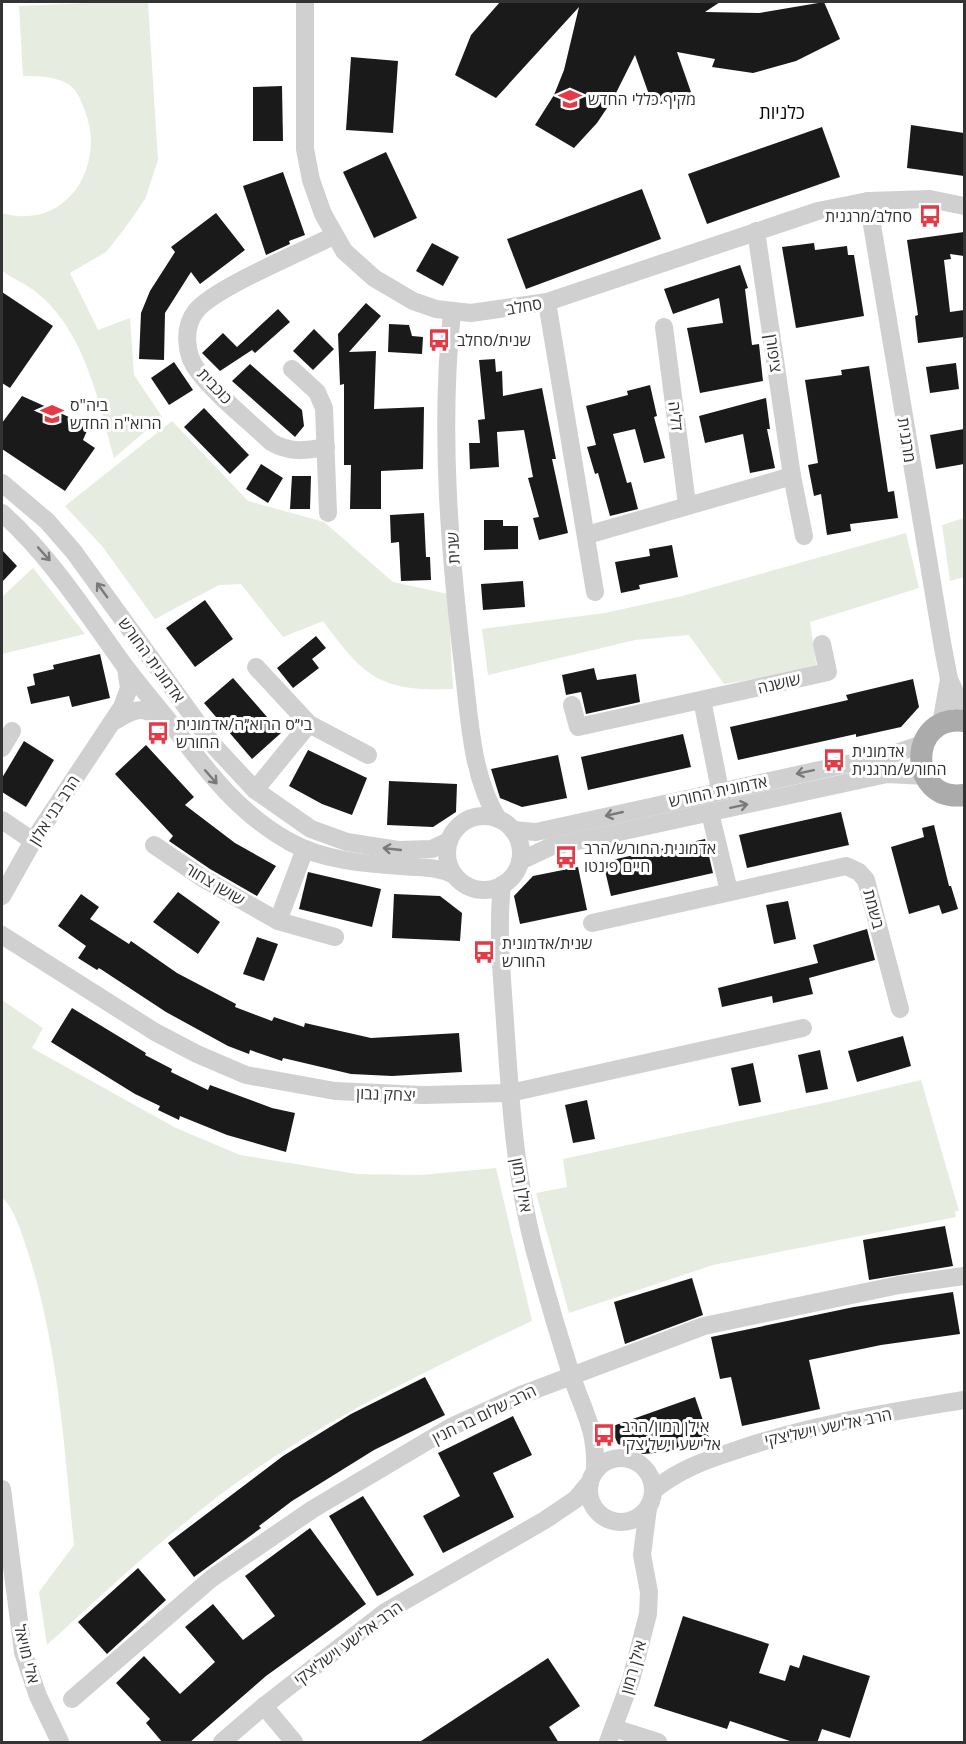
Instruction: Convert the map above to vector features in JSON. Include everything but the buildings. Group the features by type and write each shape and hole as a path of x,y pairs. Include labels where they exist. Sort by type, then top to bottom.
{"main road":[{"path":"964,721 941,724 932,730 923,744 920,757 925,776 933,786 957,795 964,815"}],"street":[{"name":"סחלב","path":"305,2 305,149 311,180 333,236 344,251 374,278 414,301 452,313 486,312 547,302 818,211 868,201 930,199 964,206"},
{"name":"מרגנית","path":"868,201 949,679 964,712"},
{"name":"ציפורן","path":"756,231 792,476 804,536"},
{"name":"כוכבית","path":"326,447 301,452 285,450 271,442 197,370 189,353 187,332 196,311 216,295 333,236"},
{"path":"547,302 595,592"},
{"name":"שנית","path":"452,313 447,359 454,589 469,716 480,781 485,799 498,819"},
{"name":"דליה","path":"664,327 687,504"},
{"path":"292,369 317,392 324,408 328,513"},
{"path":"587,535 687,504 792,476"},
{"name":"אדמונית החורש","path":"2,483 47,521 74,552 215,747 255,790 311,830 347,843 398,850 432,849 448,841"},
{"name":"אדמונית החורש","path":"2,513 30,538 55,567 125,667 230,799 252,818 305,849 380,865 443,869 454,875"},
{"name":"שושנה","path":"572,705 578,727 828,672 822,644"},
{"name":"הרב בני אלון","path":"2,896 33,841 122,707 129,688 125,667"},
{"path":"256,667 309,724 368,755"},
{"name":"מרגנית","path":"941,724 949,679"},
{"path":"702,700 720,790"},
{"name":"הרב בני אלון","path":"108,725 133,710 143,709 173,727"},
{"path":"255,790 309,724"},
{"path":"2,748 12,731"},
{"name":"אדמונית החורש","path":"513,831 536,832 893,753 923,744"},
{"name":"אדמונית החורש","path":"520,861 550,847 887,774 911,773 925,776"},
{"name":"שנית","path":"462,824 475,800 480,781"},
{"path":"710,813 729,891"},
{"path":"480,817 498,819 513,831 520,845 520,861 512,877 502,885 489,890 476,890 463,884 454,875 447,858 448,841 462,824 480,817"},
{"path":"2,820 33,841"},
{"name":"שושן צחור","path":"154,845 204,879 278,921 335,937"},
{"path":"278,921 305,849"},
{"name":"בשמת","path":"592,923 846,866 859,872 866,880 900,1009"},
{"name":"אילן רמון","path":"502,885 500,937 510,1093 520,1179 533,1246 571,1374 591,1424 596,1448 593,1477"},
{"name":"אילן רמון","path":"476,890 489,909 500,937"},
{"name":"יצחק נבון","path":"2,934 155,1032 246,1076 302,1086 374,1094 472,1096 510,1093 803,1028"},
{"name":"הרב שלום בר חנין","path":"72,1699 212,1578 313,1509 451,1427 571,1374 704,1326 899,1285 964,1276"},
{"name":"הרב אלישע וישליצקי","path":"654,1490 667,1479 694,1464 777,1436 964,1400"},
{"name":"אילן רמון","path":"591,1424 606,1443 628,1459"},
{"path":"613,1459 628,1459 648,1472 654,1490 648,1508 633,1520 607,1518 590,1500 593,1477 613,1459"},
{"name":"הרב אלישע וישליצקי","path":"628,1459 665,1466 694,1464"},
{"name":"הרב אלישע וישליצקי","path":"222,1743 264,1706 386,1612 545,1520 576,1499 593,1477"},
{"name":"אלי מויאל","path":"2,1489 23,1652 38,1696 60,1743"},
{"name":"אילן רמון","path":"611,1735 631,1680 648,1614 649,1592 642,1555 648,1508"},
{"name":"הרב אלישע וישליצקי","path":"545,1520 585,1514 607,1518"},
{"name":"אילן רמון","path":"607,1518 642,1555"},
{"path":"264,1706 294,1743"},
{"path":"611,1735 658,1743"}],"shaded area":[{"path":"148,2 158,160 145,199 125,228 106,252 70,273 98,330 130,318 134,375 162,417 114,458 89,371 69,330 41,296 2,271 2,213 25,216 45,213 62,204 75,190 85,173 90,153 90,132 85,111 74,89 63,81 52,78 23,76 19,6"},
{"path":"172,421 248,501 324,522 393,582 448,594 453,689 408,688 377,678 351,656 323,621 283,637 241,584 219,585 155,619 102,546 65,506"},
{"path":"964,518 964,577 950,581 942,525"},
{"path":"906,533 919,588 810,622 817,669 724,684 689,635 635,640 488,675 482,629 605,613 682,596"},
{"path":"33,568 85,634 2,654 2,597"},
{"path":"2,1000 43,1028 32,1048 176,1128 240,1155 357,1174 420,1175 496,1168 532,1321 400,1385 274,1457 185,1522 47,1645 39,1592 74,1545 63,1432 46,1319 22,1233 14,1214 2,1197"},
{"path":"921,1080 959,1211 955,1211 956,1217 713,1265 569,1313 536,1193 567,1187 563,1159"}],"place":[{"name":"מקיף כללי החדש","path":"570,99"},
{"name":"סחלב/מרגנית","path":"930,216"},
{"name":"שנית/סחלב","path":"439,340"},
{"name":"ביה\"ס הרוא\"ה החדש","path":"52,414"},
{"name":"בי״ס הרוא״ה/אדמונית החורש","path":"158,733"},
{"name":"אדמונית החורש/מרגנית","path":"834,760"},
{"name":"אדמונית החורש/הרב חיים פינטו","path":"566,857"},
{"name":"שנית/אדמונית החורש","path":"484,952"},
{"name":"אילן רמון/הרב אלישע וישליצקי","path":"604,1435"}],"district":[{"name":"כלניות","path":"782,112"}]}
